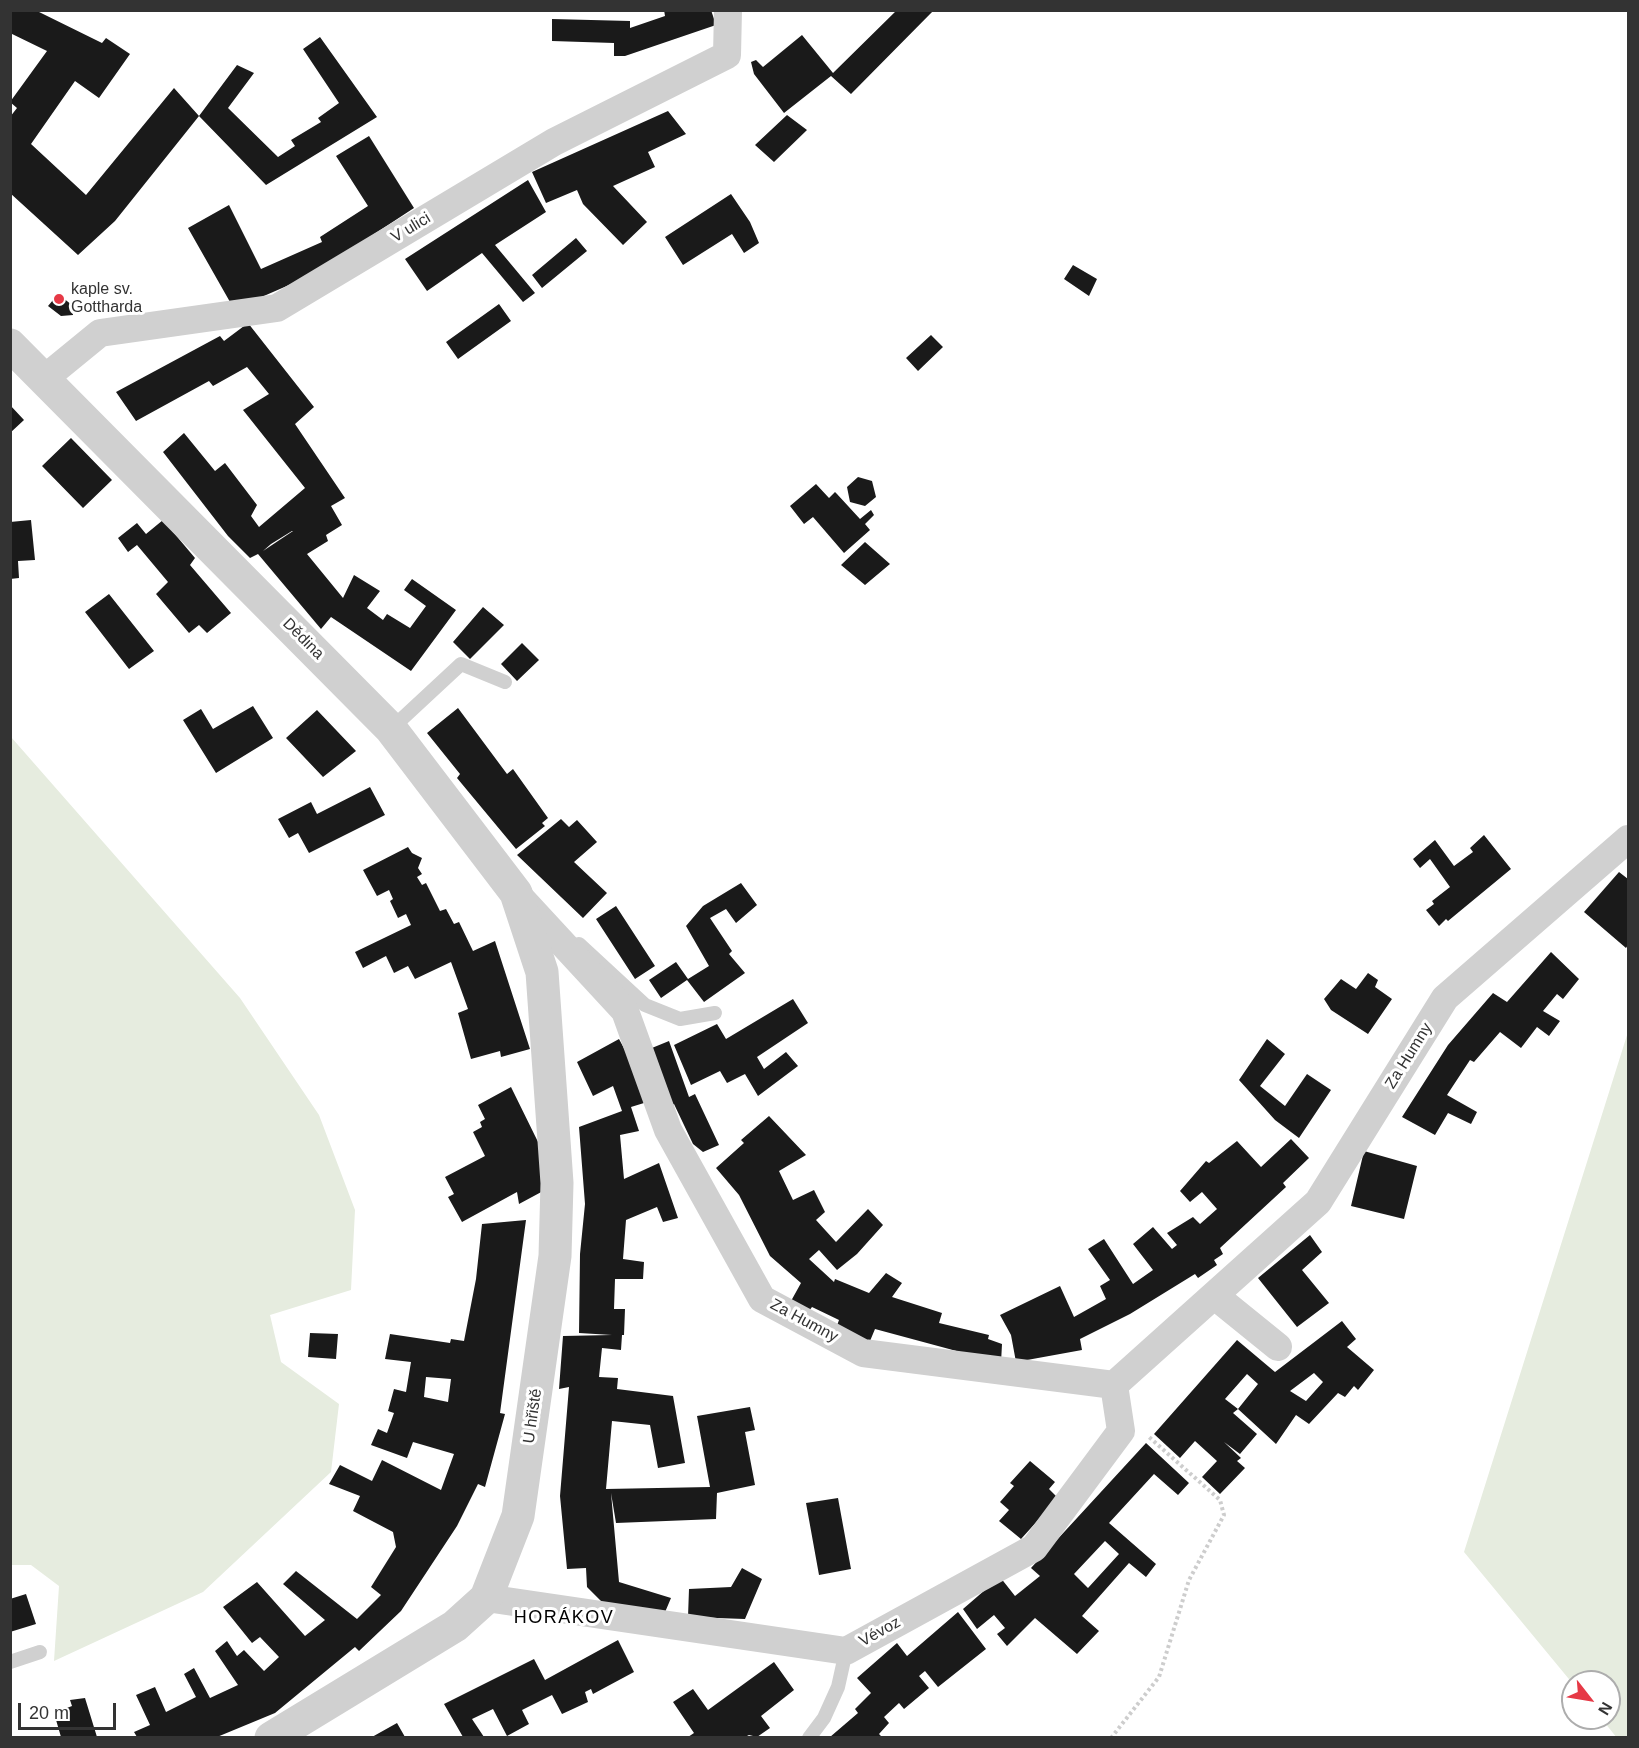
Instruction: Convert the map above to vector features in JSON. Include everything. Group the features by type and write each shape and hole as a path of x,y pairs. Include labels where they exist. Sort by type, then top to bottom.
{"street":[{"name":"V ulici","path":"45,378 100,333 276,308 554,142 728,55 728,10"},
{"name":"Dědina","path":"10,345 391,729 516,893 542,972"},
{"name":"Za Humny","path":"516,893 626,1011 668,1130 762,1299 863,1353 1114,1385 1318,1203 1445,998 1629,839"},
{"name":"U hřiště","path":"271,1737 455,1626 486,1598 518,1516 555,1256 557,1183 542,972"},
{"path":"1215,1296 1278,1347"},
{"path":"1114,1385 1121,1431"},
{"name":"Vévoz","path":"486,1598 846,1651 1034,1548 1121,1431"}],"lane":[{"path":"391,729 461,664 505,682"},
{"path":"516,893 597,958 645,1005 680,1019 715,1013"},
{"path":"809,1737 824,1718 838,1687 846,1651"},
{"path":"10,1662 40,1652"}],"path":[{"path":"1111,1737 1159,1677 1189,1580 1224,1515 1220,1500 1141,1430 1121,1431"}],"shaded area":[{"path":"11,737 240,998 319,1115 355,1210 351,1290 270,1315 281,1362 339,1404 331,1472 203,1592 54,1661 59,1586 31,1565 10,1565"},
{"path":"1628,1032 1628,1737 1617,1738 1611,1730 1621,1730 1621,1670 1561,1670 1464,1552"}],"building":[{"path":"10,10 35,10 102,43 106,38 130,54 99,98 75,81 31,144 86,195 174,88 199,116 115,221 78,255 10,193 10,117 17,108 10,102 47,51 10,33"},
{"path":"664,10 711,10 716,25 625,56 614,56 614,43 552,41 552,19 630,21 630,28 665,16"},
{"path":"897,10 934,10 851,94 831,76 784,113 754,74 751,62 756,60 763,67 802,35 833,73"},
{"path":"320,37 377,117 266,185 199,116 237,65 254,73 228,108 278,157 295,146 291,140 321,122 318,118 339,103 303,49"},
{"path":"668,111 686,134 648,152 655,167 613,186 647,222 623,245 583,204 577,190 546,203 532,172"},
{"path":"787,115 807,130 774,162 755,145"},
{"path":"369,136 414,208 333,261 335,265 234,309 188,228 229,205 261,269 322,242 320,237 368,206 336,156"},
{"path":"528,180 546,212 495,245 535,293 523,302 482,253 427,291 405,259"},
{"path":"731,194 750,222 759,243 744,253 732,234 683,265 665,237"},
{"path":"576,238 587,251 542,288 532,275"},
{"path":"1073,265 1097,279 1089,296 1064,279"},
{"name":"kaple sv. Gottharda","path":"58,294 72,305 73,315 61,316 48,306"},
{"path":"499,304 511,321 458,359 446,342"},
{"path":"248,323 314,407 295,424 345,498 331,506 342,525 326,535 328,541 307,554 343,598 354,575 380,591 367,608 383,620 387,614 410,628 426,606 404,590 412,579 456,610 411,671 331,617 321,629 258,554 250,558 228,536 163,452 184,433 215,471 225,463 257,505 251,516 259,527 305,488 243,410 269,394 247,367 213,386 209,381 136,421 116,392 220,336 224,341","holes":["293,531 263,551 271,544"]},
{"path":"931,335 943,347 918,371 906,358"},
{"path":"10,405 24,420 10,433"},
{"path":"71,438 112,480 83,508 42,466"},
{"path":"858,477 872,481 876,497 865,506 850,502 847,487"},
{"path":"816,484 829,498 835,492 860,519 871,510 874,515 865,524 870,530 844,553 813,517 804,524 790,506"},
{"path":"31,520 35,560 18,561 19,578 10,579 10,522"},
{"path":"163,520 195,558 190,565 231,613 207,633 199,625 189,633 156,594 168,582 137,545 128,552 118,538 137,523 146,534"},
{"path":"865,542 890,564 865,585 841,565"},
{"path":"109,594 154,651 129,669 85,612"},
{"path":"483,607 504,625 470,659 453,642"},
{"path":"522,643 539,660 517,681 501,664"},
{"path":"253,706 273,738 216,773 183,720 201,709 213,729"},
{"path":"458,708 507,774 513,769 548,818 542,823 545,826 516,849 457,778 460,774 427,733"},
{"path":"317,710 356,751 323,777 286,738"},
{"path":"370,787 385,815 309,853 298,833 289,838 278,819 311,802 317,814"},
{"path":"561,819 569,827 577,820 597,842 574,862 607,893 583,918 517,855"},
{"path":"1484,835 1511,869 1439,926 1426,910 1434,904 1432,901 1450,887 1430,859 1420,868 1413,859 1435,840 1454,866 1473,852 1470,848"},
{"path":"408,847 412,853 422,858 418,868 422,874 417,877 422,885 426,883 440,911 446,909 454,924 459,922 473,951 495,941 530,1049 501,1057 500,1051 471,1059 458,1013 468,1009 451,962 415,979 408,966 394,973 386,956 363,968 355,952 411,925 406,914 398,918 390,901 393,899 389,890 377,896 363,870"},
{"path":"1619,872 1628,879 1628,945 1626,948 1584,912"},
{"path":"741,883 757,905 736,923 726,909 710,918 732,951 729,954 745,973 704,1002 687,980 661,998 649,980 676,962 688,979 709,966 686,926 703,906"},
{"path":"616,906 655,966 635,979 596,919"},
{"path":"1551,952 1579,979 1563,999 1557,994 1543,1011 1560,1021 1549,1036 1537,1027 1521,1048 1500,1032 1474,1062 1470,1060 1447,1095 1477,1112 1471,1124 1448,1113 1435,1135 1402,1117 1448,1045 1493,993 1507,1002"},
{"path":"1368,973 1378,980 1375,987 1392,999 1368,1034 1331,1010 1324,999 1341,979 1356,989"},
{"path":"793,999 808,1023 757,1057 764,1069 786,1052 798,1066 758,1096 745,1074 727,1083 720,1071 691,1085 674,1045 717,1024 726,1039"},
{"path":"619,1039 632,1063 644,1103 631,1107 639,1131 620,1135 624,1179 659,1163 678,1218 663,1222 657,1207 626,1220 623,1259 644,1262 643,1279 615,1279 614,1309 625,1309 624,1335 622,1335 621,1350 602,1348 599,1377 618,1378 617,1389 673,1396 685,1463 658,1468 650,1425 612,1421 606,1489 710,1487 697,1416 750,1407 755,1430 745,1432 755,1485 717,1493 716,1519 616,1523 611,1493 619,1582 671,1598 663,1617 602,1602 587,1587 586,1568 567,1569 560,1496 569,1387 559,1389 563,1336 612,1335 579,1333 580,1254 585,1204 579,1127 622,1111 613,1086 593,1096 577,1062"},
{"path":"1267,1039 1285,1054 1260,1086 1285,1106 1307,1074 1331,1090 1299,1138 1275,1120 1239,1080"},
{"path":"669,1041 689,1097 695,1094 719,1145 703,1152 693,1144 674,1104 667,1108 647,1050"},
{"path":"511,1087 540,1146 545,1190 519,1204 517,1192 462,1222 448,1197 454,1194 445,1177 485,1156 473,1132 482,1127 480,1122 485,1119 478,1105"},
{"path":"769,1116 806,1155 779,1171 793,1200 814,1190 825,1212 816,1220 836,1242 868,1209 883,1225 857,1254 837,1270 819,1250 809,1259 834,1282 835,1279 869,1293 886,1273 902,1283 892,1297 942,1313 939,1323 989,1335 988,1339 1002,1344 1001,1363 875,1329 870,1341 835,1331 839,1320 812,1307 809,1311 791,1301 801,1283 770,1256 739,1195 716,1168 744,1143 741,1140"},
{"path":"1291,1139 1309,1158 1283,1183 1286,1187 1220,1248 1223,1254 1214,1260 1217,1265 1198,1278 1195,1274 1130,1314 1080,1339 1082,1350 1016,1362 1011,1335 1000,1315 1060,1286 1074,1317 1106,1299 1100,1286 1110,1280 1088,1249 1104,1239 1133,1284 1153,1270 1133,1244 1153,1227 1172,1249 1177,1245 1167,1233 1193,1217 1200,1224 1217,1209 1202,1192 1190,1202 1180,1191 1206,1161 1209,1163 1237,1141 1261,1167"},
{"path":"1364,1151 1417,1166 1404,1219 1351,1206"},
{"path":"526,1220 500,1413 505,1414 485,1487 478,1484 457,1526 401,1611 359,1651 355,1647 275,1713 217,1737 137,1737 134,1732 150,1725 136,1695 155,1687 166,1712 196,1697 184,1674 194,1668 210,1698 238,1685 215,1651 227,1641 237,1656 244,1650 264,1671 279,1657 260,1637 252,1643 223,1607 257,1582 305,1636 325,1620 283,1584 296,1571 357,1619 381,1595 371,1587 396,1547 393,1532 353,1511 360,1496 329,1484 340,1465 372,1481 382,1460 441,1490 454,1454 413,1442 407,1458 371,1445 378,1429 387,1433 394,1413 388,1411 394,1389 406,1392 411,1362 385,1359 390,1334 450,1343 451,1339 464,1341 476,1279 482,1224","holes":["426,1377 451,1379 448,1402 424,1397"]},
{"path":"1310,1235 1322,1252 1302,1270 1329,1303 1297,1327 1258,1278"},
{"path":"1342,1321 1356,1339 1347,1347 1374,1370 1358,1390 1354,1386 1345,1397 1338,1393 1309,1424 1296,1415 1276,1444 1238,1409 1233,1413 1257,1434 1240,1454 1224,1442 1241,1458 1237,1461 1245,1468 1220,1494 1202,1477 1217,1461 1195,1441 1180,1458 1154,1434 1237,1340 1275,1372","holes":["1314,1373 1323,1382 1306,1401 1290,1391","1247,1374 1258,1384 1238,1409 1225,1399"]},
{"path":"310,1333 338,1334 336,1359 308,1357"},
{"path":"1146,1443 1189,1483 1178,1495 1154,1474 1109,1523 1156,1564 1146,1577 1129,1563 1082,1616 1099,1631 1077,1654 1035,1618 1007,1646 997,1634 1005,1628 994,1615 977,1629 963,1609 1000,1577 1015,1596 1040,1576 1031,1568","holes":["1105,1541 1119,1554 1088,1588 1074,1574"]},
{"path":"1030,1461 1055,1482 1049,1489 1058,1498 1021,1539 999,1521 1009,1510 1000,1502 1014,1486 1010,1483"},
{"path":"838,1498 851,1569 819,1575 806,1503"},
{"path":"742,1568 762,1579 745,1619 688,1617 689,1589 731,1587"},
{"path":"26,1594 36,1624 10,1632 10,1599"},
{"path":"958,1612 986,1649 938,1687 925,1671 919,1676 929,1688 904,1709 899,1703 884,1717 889,1723 879,1734 882,1737 830,1737 858,1713 855,1709 871,1693 857,1678 897,1643 907,1656"},
{"path":"618,1640 634,1672 593,1694 591,1689 585,1692 588,1702 562,1714 552,1695 522,1710 529,1724 507,1736 493,1709 472,1719 484,1737 463,1737 444,1704 534,1659 545,1680"},
{"path":"774,1662 794,1690 761,1716 770,1728 757,1737 749,1735 745,1737 688,1737 694,1733 673,1702 693,1689 708,1710"},
{"path":"85,1698 97,1737 61,1737 54,1713 72,1706 70,1700"},
{"path":"397,1723 405,1737 372,1737"}],"place":[{"name":"kaple sv. Gottharda","path":"59,299"}],"district":[{"name":"HORÁKOV","path":"564,1618"}]}
